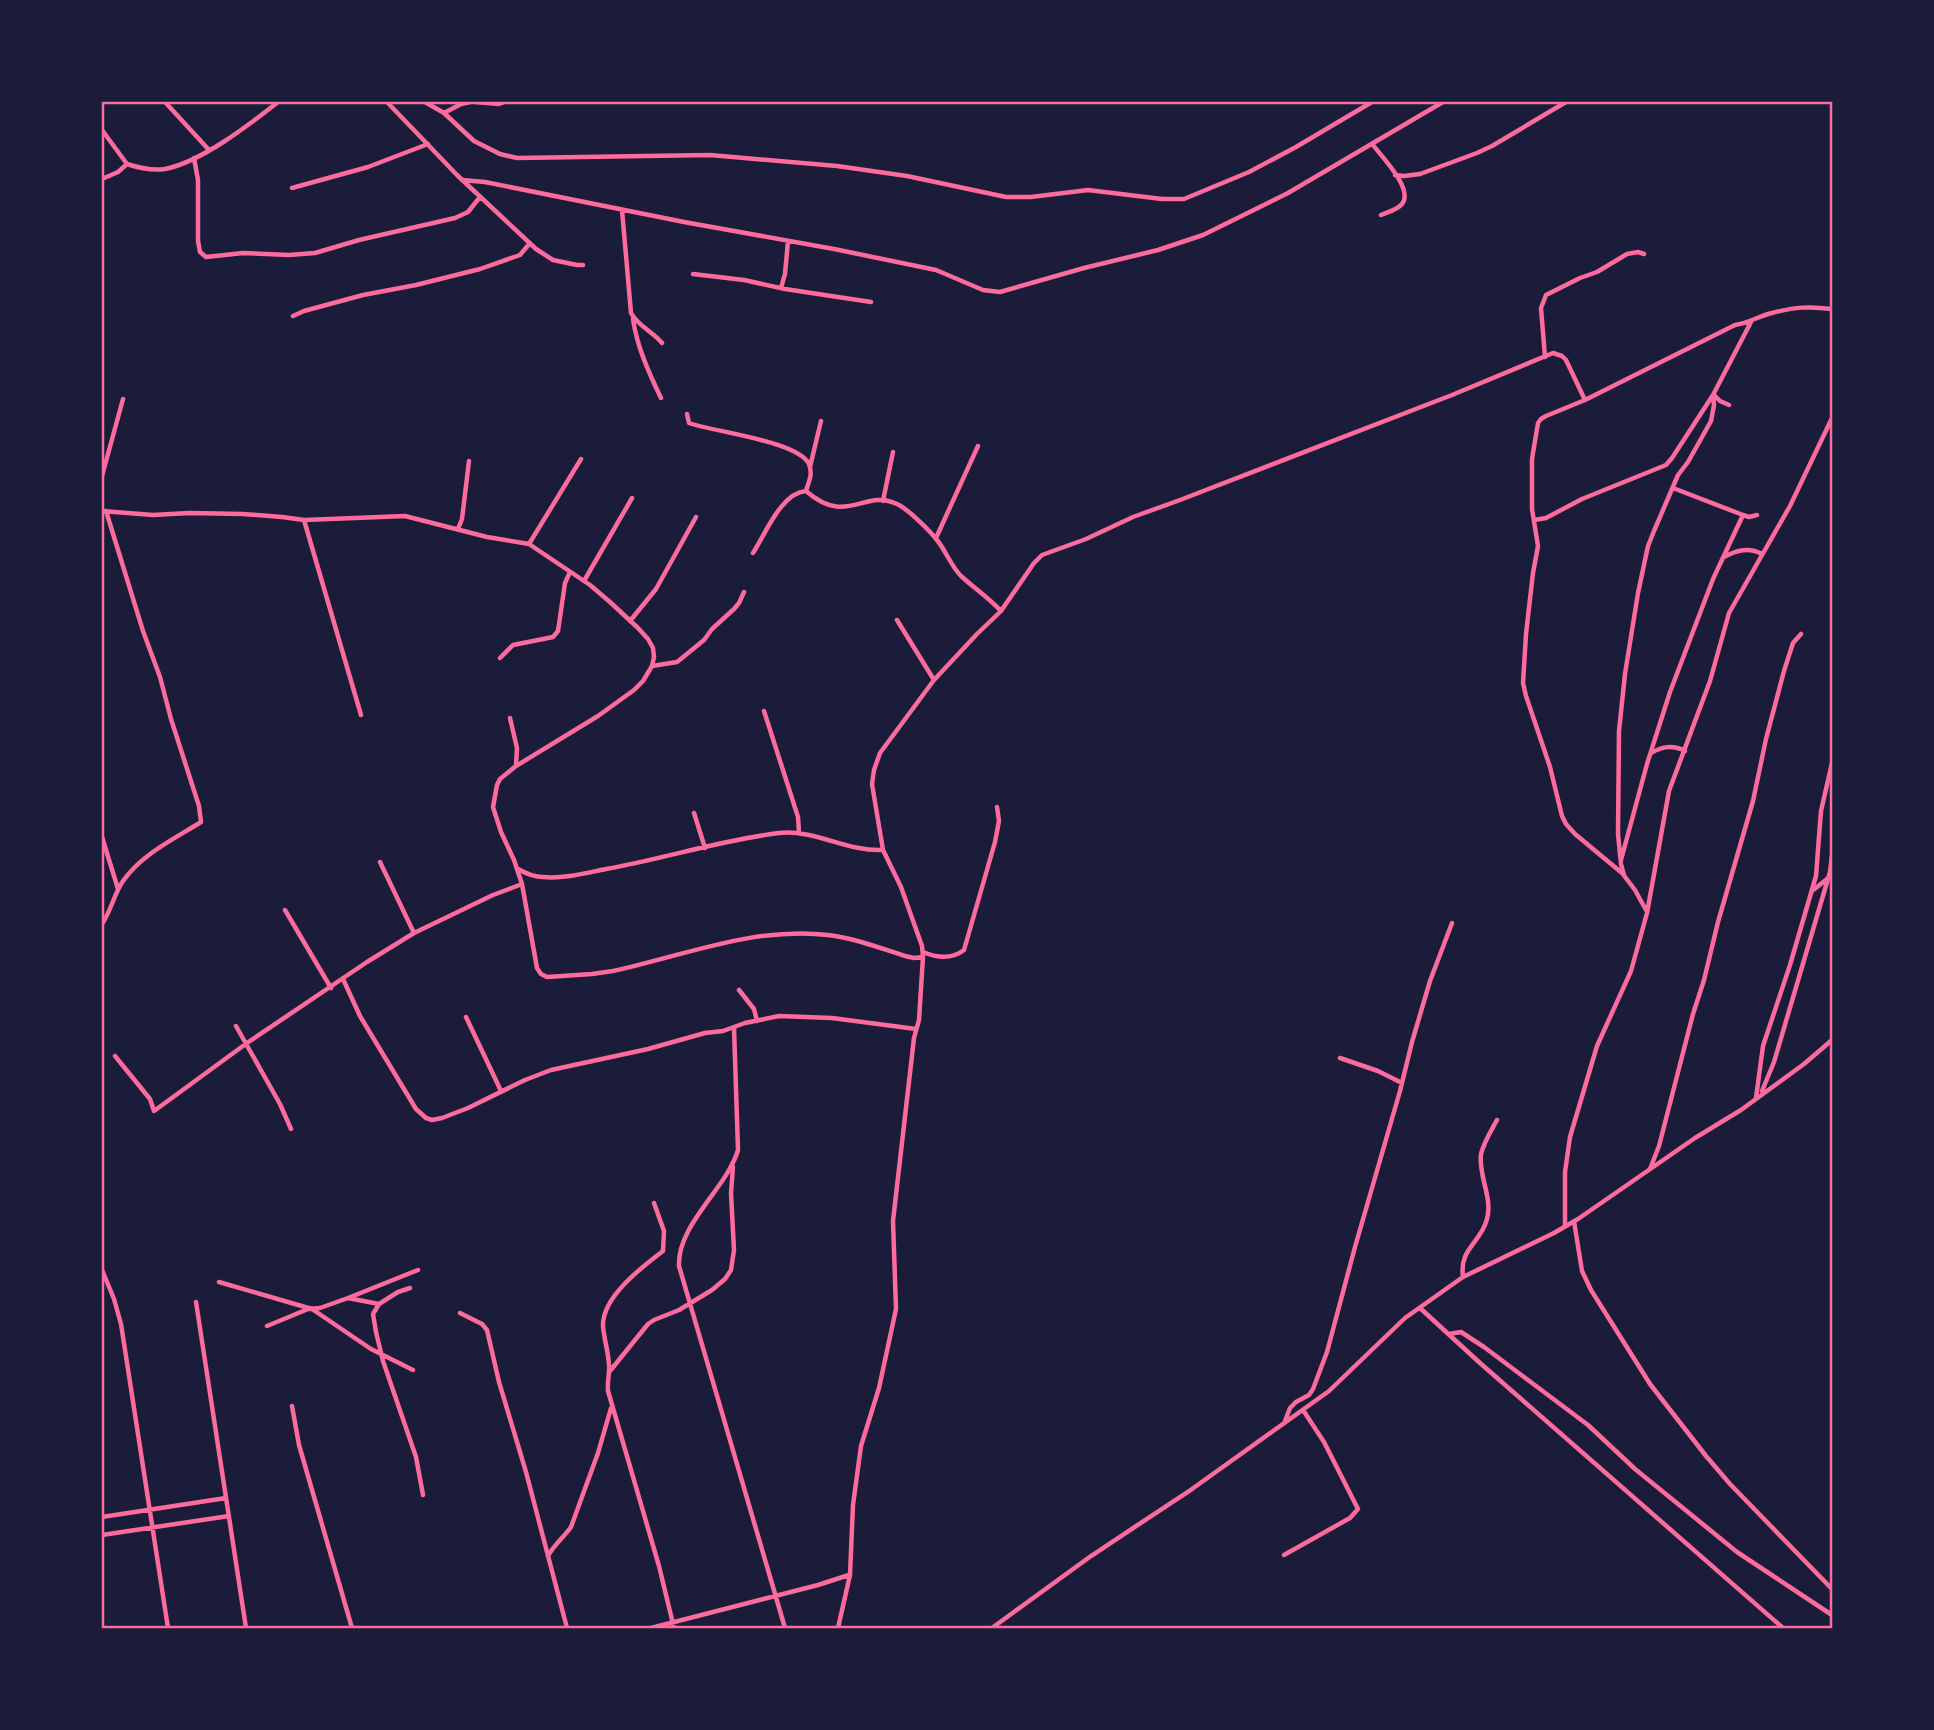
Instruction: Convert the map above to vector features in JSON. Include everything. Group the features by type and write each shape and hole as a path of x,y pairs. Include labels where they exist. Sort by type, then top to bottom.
{"street":[{"path":"165,102 209,150"},
{"path":"102,130 127,164 147,169 164,169 209,150 278,102"},
{"path":"387,102 462,180 544,255 553,260 583,265"},
{"path":"425,102 444,113 474,141 500,154 517,158 722,156 837,166 907,176 1006,197 1031,197 1088,190 1162,199 1184,199 1249,172 1372,102"},
{"path":"444,113 470,102"},
{"path":"476,102 504,102"},
{"path":"462,180 485,182 936,270 983,290 1000,292 1194,238 1289,193 1443,102"},
{"path":"1395,175 1404,177 1420,174 1478,153 1566,102"},
{"path":"292,188 368,167 428,144"},
{"path":"1373,145 1402,183 1404,200 1397,208 1381,215"},
{"path":"194,158 198,180 198,241 200,252 206,257 243,253 303,255 330,250 359,240 455,218 468,212 480,197"},
{"path":"102,179 118,172 127,164"},
{"path":"622,209 628,294 635,330 649,372 662,398"},
{"path":"781,288 788,241"},
{"path":"293,316 363,295 480,269 520,256 530,243"},
{"path":"1545,357 1541,308 1546,295 1597,272 1627,254 1638,251 1644,254"},
{"path":"693,274 871,302"},
{"path":"1647,913 1625,877 1566,824 1526,696 1524,663 1538,546 1532,509 1532,459 1538,423 1546,416 1585,400 1723,331 1773,313 1799,307 1832,309"},
{"path":"633,318 662,344"},
{"path":"1534,520 1666,465 1713,395 1752,321"},
{"path":"838,1629 850,1575 853,1505 859,1459 879,1388 896,1309 893,1222 919,1020 923,954 901,887 883,850 872,784 880,753 934,680 1001,611 1029,568 1042,555 1553,353 1562,356 1569,366 1585,400"},
{"path":"1713,395 1729,405"},
{"path":"1625,877 1618,834 1619,731 1638,593 1648,546 1678,475 1711,421 1713,395"},
{"path":"102,476 123,399"},
{"path":"687,414 689,423 751,437 791,450 803,456 808,463 812,477 806,491 789,497 753,553"},
{"path":"1565,1226 1565,1172 1570,1137 1590,1063 1631,971 1647,913 1665,808 1678,767 1710,681 1729,613 1790,506 1832,418"},
{"path":"810,468 821,421"},
{"path":"936,538 978,446"},
{"path":"883,501 893,452"},
{"path":"528,544 581,459"},
{"path":"457,529 461,519 469,461"},
{"path":"1673,488 1749,517 1757,515"},
{"path":"806,491 830,506 883,501 896,503 936,538 960,575 1001,611"},
{"path":"584,581 632,498"},
{"path":"102,924 118,889 130,872 141,861 201,822 199,806 177,741 160,677 104,511 153,515 243,514 304,520 405,516 528,544 584,581 648,639 654,657 643,681 617,702 516,766 500,779 497,785 493,807 522,884 537,968 541,974 551,978 592,974 645,964 750,937 785,934 825,934 914,958 923,954 955,956 964,950 995,842 999,821 997,807"},
{"path":"1621,864 1650,753 1679,667 1713,579 1743,515"},
{"path":"630,621 656,589 696,517"},
{"path":"304,520 361,715"},
{"path":"1723,558 1745,550 1762,554"},
{"path":"500,658 519,642 553,637 558,631 565,583 570,572"},
{"path":"652,666 677,662 682,658 734,609 744,592"},
{"path":"897,620 934,680"},
{"path":"1650,1170 1659,1146 1753,801 1784,671 1793,643 1801,634"},
{"path":"764,711 798,817 799,832"},
{"path":"510,718 517,748 516,766"},
{"path":"1650,753 1671,746 1685,751"},
{"path":"1758,1097 1763,1046 1816,876 1821,811 1832,766"},
{"path":"694,813 705,848"},
{"path":"517,869 540,877 557,877 637,863 758,836 799,832 860,849 883,850"},
{"path":"102,837 118,889"},
{"path":"1758,1097 1774,1062 1828,879 1832,855"},
{"path":"380,862 414,933"},
{"path":"1812,892 1828,879"},
{"path":"115,1056 150,1098 154,1111 247,1043 414,933 522,884"},
{"path":"285,910 331,988"},
{"path":"1284,1422 1285,1416 1296,1402 1309,1395 1327,1352 1412,1042 1452,923"},
{"path":"343,979 360,1016 420,1114 432,1120 468,1108 551,1070 779,1016 832,1018 916,1029"},
{"path":"739,990 754,1009 757,1021"},
{"path":"466,1017 502,1091"},
{"path":"236,1027 280,1104 291,1129"},
{"path":"734,1028 738,1150 726,1176 683,1242 678,1258 785,1629"},
{"path":"992,1629 1091,1556 1192,1489 1329,1391 1387,1333 1463,1277 1574,1221 1758,1097 1832,1040"},
{"path":"1340,1058 1402,1083"},
{"path":"1463,1277 1462,1261 1488,1218 1481,1157 1497,1120"},
{"path":"674,1625 612,1407 607,1380 610,1371 648,1324 690,1303 725,1279 731,1270 734,1250 731,1193 733,1163"},
{"path":"610,1371 603,1324 605,1313 627,1282 663,1251 664,1231 654,1203"},
{"path":"1574,1221 1582,1271 1650,1384 1730,1485 1832,1589"},
{"path":"267,1326 348,1298 418,1269"},
{"path":"102,1270 121,1324 168,1629"},
{"path":"219,1282 312,1309 382,1356 413,1370"},
{"path":"410,1289 398,1292 379,1304 373,1314 382,1356 416,1457 423,1495"},
{"path":"348,1298 379,1304"},
{"path":"196,1302 246,1629"},
{"path":"1420,1308 1783,1629"},
{"path":"460,1313 482,1324 487,1330 568,1629"},
{"path":"1449,1334 1461,1332 1484,1347 1588,1424 1635,1469 1737,1552 1832,1615"},
{"path":"292,1406 299,1445 352,1629"},
{"path":"548,1556 571,1527 612,1407"},
{"path":"1284,1555 1350,1518 1358,1509 1324,1442 1303,1410"},
{"path":"102,1517 226,1498"},
{"path":"102,1535 229,1516"},
{"path":"651,1629 674,1625 850,1575"}]}
